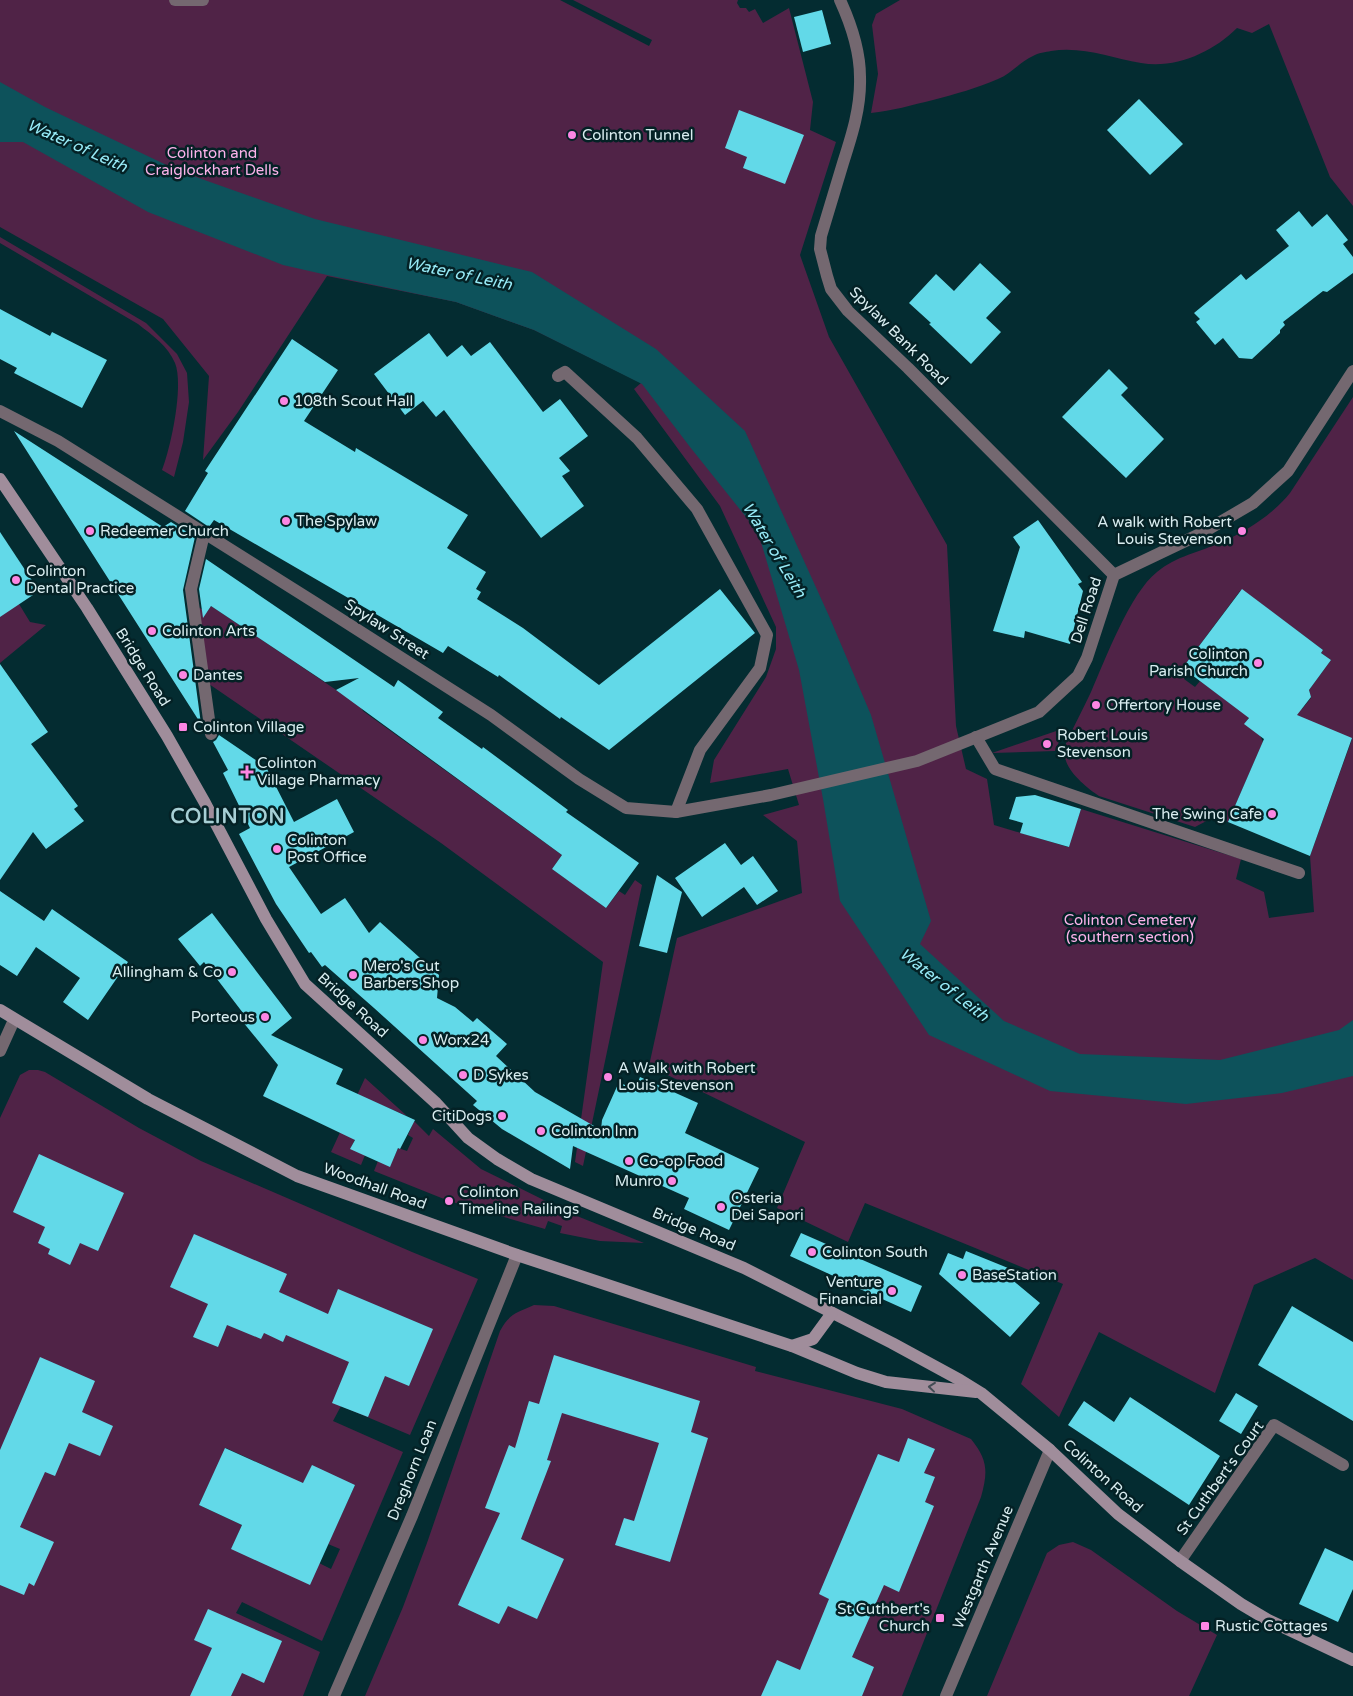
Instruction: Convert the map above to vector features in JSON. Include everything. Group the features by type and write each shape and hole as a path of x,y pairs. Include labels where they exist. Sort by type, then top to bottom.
{"main road":[{"name":"Bridge Road","path":"0,479 87,608 162,728 205,803 266,919 305,984 436,1103 468,1138 497,1159 531,1179 744,1268 832,1313"},
{"name":"Woodhall Road","path":"0,1010 148,1100 297,1176 517,1255 792,1346 856,1373 886,1382 981,1393"},
{"path":"792,1346 813,1339 832,1313"},
{"name":"Colinton Road","path":"832,1313 892,1343 981,1393 1050,1450 1118,1514 1180,1561 1241,1604 1268,1620 1353,1660"}],"street":[{"path":"175,0 203,0"},
{"name":"Spylaw Bank Road","path":"840,0 855,39 860,76 860,94 854,125 821,236 820,249 822,260 831,289 848,311 908,368 1114,575"},
{"name":"Dell Road","path":"771,795 917,761 1039,712 1078,676 1087,658 1114,575 1200,534 1253,503 1288,471 1353,371"},
{"path":"558,376 565,372 637,438 697,509 767,635 760,668 700,750 676,812"},
{"name":"Spylaw Street","path":"0,411 58,441 491,715 579,779 626,808 676,812 771,795"},
{"path":"204,534 191,589 211,734"},
{"path":"976,737 995,769 1299,873"},
{"path":"0,1051 14,1020"},
{"name":"Dreghorn Loan","path":"334,1696 412,1516 506,1287 517,1255"},
{"name":"St Cuthbert's Court","path":"1180,1561 1274,1425 1343,1465"},
{"name":"Westgarth Avenue","path":"946,1696 1050,1450"}],"green space":[{"name":"Colinton and Craiglockhart Dells","path":"0,0 560,0 649,46 652,40 573,0 738,0 737,3 740,8 746,8 749,12 755,9 763,23 789,8 813,102 810,130 836,142 800,255 829,337 947,545 956,726 966,769 987,779 994,825 1068,847 1081,809 1241,859 1236,879 1264,892 1269,918 1314,912 1310,856 1352,739 1288,718 1295,709 1302,709 1311,698 1309,690 1331,660 1321,653 1323,650 1252,597 1240,591 1184,666 1190,670 1184,679 1195,687 1200,681 1249,717 1245,724 1260,735 1263,742 1228,822 1216,816 1195,827 1099,796 1083,784 1069,767 1065,754 1066,743 1119,628 1137,595 1147,582 1157,572 1172,562 1231,538 1276,508 1290,493 1353,397 1353,1280 1315,1258 1254,1285 1215,1393 1099,1332 1059,1417 1021,1384 1063,1284 865,1203 848,1242 777,1208 805,1142 649,1066 677,938 802,893 797,841 763,815 799,805 788,769 710,783 714,760 766,677 776,649 776,627 720,506 634,389 641,383 534,330 456,302 327,276 238,412 203,460 209,376 163,319 0,227"},
{"path":"900,0 1353,0 1353,206 1330,177 1269,24 1252,33 1237,28 1217,44 1193,57 1167,63 1141,63 1074,50 1042,53 1029,58 1003,77 982,85 933,100 871,113 878,74 872,25 876,14"},
{"path":"0,237 146,323 177,354 187,373 189,402 183,442 174,477 162,470 172,432 178,386 175,363 168,351 138,324 0,243"},
{"path":"19,604 30,622 46,625 0,663 0,608"},
{"path":"196,606 207,612 211,606 360,706 363,711 562,855 552,869 566,879 600,886 592,898 606,908 619,891 625,895 635,880 642,885 583,1166 575,1162 603,962 441,843 209,684"},
{"path":"1065,728 1055,751 992,753"},
{"path":"29,1070 45,1072 139,1128 201,1161 478,1279 410,1435 341,1406 333,1421 403,1452 322,1641 242,1602 236,1613 320,1652 303,1696 0,1696 0,1118 20,1075","holes":["226,1448 274,1470 293,1507 355,1485 328,1544 340,1549 331,1569 319,1563 232,1548 242,1525 199,1505"]},
{"path":"365,1078 407,1116 372,1101 351,1148 365,1155 361,1165 331,1152"},
{"path":"414,1121 429,1136 433,1129 481,1169 572,1214 644,1243 600,1241 560,1233 562,1226 548,1221 545,1229 449,1201 374,1171 378,1161 390,1166 398,1148 407,1151 413,1138 408,1135"},
{"path":"534,1305 554,1306 756,1367 755,1371 902,1409 971,1439 981,1453 985,1466 985,1480 981,1497 902,1696 365,1696 403,1607 427,1543 500,1331 510,1317"},
{"path":"1073,1542 1091,1550 1177,1611 1217,1635 1189,1696 987,1696 1047,1553 1059,1545"}],"water":[{"name":"Water of Leith","path":"0,82 45,107 179,171 315,219 532,272 656,349 745,431 829,616 871,715 931,921 920,944 1004,1021 1080,1054 1220,1060 1339,1030 1353,1020 1353,1076 1282,1093 1186,1104 1050,1091 929,1035 840,901 799,670 758,532 642,384 534,330 456,302 283,265 148,212 23,142 0,142"}],"building":[{"path":"822,10 831,44 803,52 794,17"},
{"path":"1139,99 1183,144 1150,175 1107,130"},
{"path":"739,110 804,135 785,184 743,168 747,157 725,148"},
{"path":"1299,211 1312,227 1327,214 1348,240 1343,244 1353,257 1353,273 1327,292 1323,291 1283,322 1285,325 1280,330 1280,333 1252,359 1239,358 1223,338 1215,345 1196,322 1200,319 1194,313 1241,274 1246,280 1289,246 1276,230"},
{"path":"980,263 1011,292 986,318 1001,332 971,364 909,303 936,274 954,291"},
{"path":"0,309 50,336 52,332 107,360 82,408 14,373 17,368 0,359"},
{"path":"429,333 447,357 462,345 471,356 490,342 543,412 560,399 588,436 559,458 570,471 562,476 584,506 541,538 444,410 436,417 423,401 405,415 374,374"},
{"path":"292,339 338,370 304,421 355,452 356,448 468,515 447,548 486,572 476,589 481,592 477,599 523,628 599,685 720,589 755,633 609,750 561,717 560,719 499,675 498,677 448,646 443,653 214,520 209,527 185,511 208,473 205,471"},
{"path":"1109,369 1128,388 1121,395 1164,439 1126,478 1062,417"},
{"path":"14,431 163,527 171,522 195,537 183,590 201,724"},
{"path":"1038,520 1082,582 1078,584 1083,591 1070,644 1025,631 1024,638 993,631 1020,547 1013,537"},
{"name":"Colinton Dental Practice","path":"0,532 39,591 0,617"},
{"path":"206,559 394,687 398,680 443,712 438,718 482,749 483,747 568,810 566,812 639,863 606,908 552,869 562,855 336,690 359,678 325,682 211,606 203,618 199,589"},
{"path":"1242,589 1323,650 1321,653 1331,660 1309,690 1311,697 1297,715 1352,738 1310,856 1228,822 1264,739 1244,724 1249,718 1188,672 1190,670 1184,666"},
{"path":"0,664 48,732 31,744 78,806 74,809 84,821 46,849 33,832 0,880"},
{"path":"219,735 266,767 294,822 337,799 354,832 289,867 321,914 345,898 369,933 380,922 439,975 437,998 455,1007 473,1022 477,1018 507,1044 496,1056 535,1092 601,1130 602,1120 619,1082 635,1090 640,1077 698,1103 685,1133 759,1168 729,1230 684,1209 689,1198 573,1146 570,1169 502,1129 473,1105 477,1101 374,1008 325,965 322,967 311,952 309,953 276,904 239,834 250,828 223,773 228,770 213,742"},
{"path":"1035,795 1081,809 1069,847 1020,833 1023,823 1009,819 1016,797"},
{"path":"725,843 741,865 753,856 778,891 757,905 744,887 702,917 675,878"},
{"path":"657,875 682,892 667,953 639,946"},
{"path":"0,891 44,921 52,909 128,962 88,1020 63,1002 80,978 36,947 17,976 0,965"},
{"path":"212,913 292,1018 271,1035 343,1069 336,1084 415,1120 400,1149 398,1148 390,1167 350,1149 355,1140 263,1096 278,1065 238,1016 243,1013 204,962 200,966 178,939"},
{"path":"39,1154 124,1193 98,1251 80,1243 70,1265 48,1254 50,1249 38,1243 45,1227 13,1212"},
{"path":"801,1233 922,1286 911,1312 790,1256"},
{"path":"194,1234 287,1274 279,1292 328,1314 338,1289 433,1329 409,1386 385,1376 368,1417 332,1403 349,1362 286,1335 283,1342 264,1333 261,1339 227,1325 218,1347 193,1337 208,1304 170,1287"},
{"path":"966,1251 1008,1268 1004,1273 1040,1303 1010,1337 939,1274 948,1253 963,1259"},
{"path":"1292,1306 1353,1342 1353,1421 1258,1365"},
{"path":"554,1355 700,1401 691,1432 708,1438 670,1562 615,1545 624,1518 634,1521 659,1443 562,1413 547,1460 551,1461 521,1539 564,1559 537,1619 508,1606 499,1624 458,1605 500,1513 485,1508 509,1445 515,1448 529,1401 539,1404"},
{"path":"40,1357 95,1381 82,1412 113,1426 100,1456 69,1443 55,1476 45,1472 20,1527 54,1542 34,1586 29,1583 24,1595 0,1585 0,1450"},
{"path":"1236,1393 1258,1406 1241,1434 1219,1421"},
{"path":"1130,1397 1220,1456 1189,1505 1068,1425 1084,1401 1114,1422"},
{"path":"908,1438 935,1449 924,1473 935,1477 925,1502 934,1506 899,1592 884,1585 852,1657 874,1667 862,1696 761,1696 777,1660 800,1670 829,1599 819,1594 878,1454 899,1462"},
{"path":"225,1448 303,1483 312,1465 355,1485 310,1585 231,1549 242,1525 199,1505"},
{"path":"1325,1548 1353,1561 1353,1589 1338,1622 1299,1604"},
{"path":"208,1609 282,1641 264,1683 242,1673 231,1696 190,1696 212,1648 194,1640"}],"place":[{"name":"Colinton Tunnel","path":"572,135"},
{"name":"108th Scout Hall","path":"284,401"},
{"name":"The Spylaw","path":"286,521"},
{"name":"Redeemer Church","path":"90,531"},
{"name":"A walk with Robert Louis Stevenson","path":"1242,531"},
{"name":"Colinton Dental Practice","path":"16,580"},
{"name":"Colinton Arts","path":"152,631"},
{"name":"Colinton Parish Church","path":"1258,663"},
{"name":"Dantes","path":"183,675"},
{"name":"Offertory House","path":"1096,705"},
{"name":"Colinton Village","path":"183,727"},
{"name":"Robert Louis Stevenson","path":"1047,744"},
{"name":"Colinton Village Pharmacy","path":"247,772"},
{"name":"The Swing Cafe","path":"1272,814"},
{"name":"Colinton Post Office","path":"277,849"},
{"name":"Allingham & Co","path":"232,972"},
{"name":"Mero's Cut Barbers Shop","path":"353,975"},
{"name":"Porteous","path":"265,1017"},
{"name":"Worx24","path":"423,1040"},
{"name":"D Sykes","path":"463,1075"},
{"name":"A Walk with Robert Louis Stevenson","path":"608,1077"},
{"name":"CitiDogs","path":"502,1116"},
{"name":"Colinton Inn","path":"541,1131"},
{"name":"Co-op Food","path":"629,1161"},
{"name":"Munro","path":"672,1181"},
{"name":"Colinton Timeline Railings","path":"449,1201"},
{"name":"Osteria Dei Sapori","path":"721,1207"},
{"name":"Colinton South","path":"812,1252"},
{"name":"BaseStation","path":"962,1275"},
{"name":"Venture Financial","path":"892,1291"},
{"name":"St Cuthbert's Church","path":"940,1618"},
{"name":"Rustic Cottages","path":"1205,1626"}],"district":[{"name":"COLINTON","path":"228,817"}],"park label":[{"name":"Colinton Cemetery (southern section)","path":"1130,928"}]}
